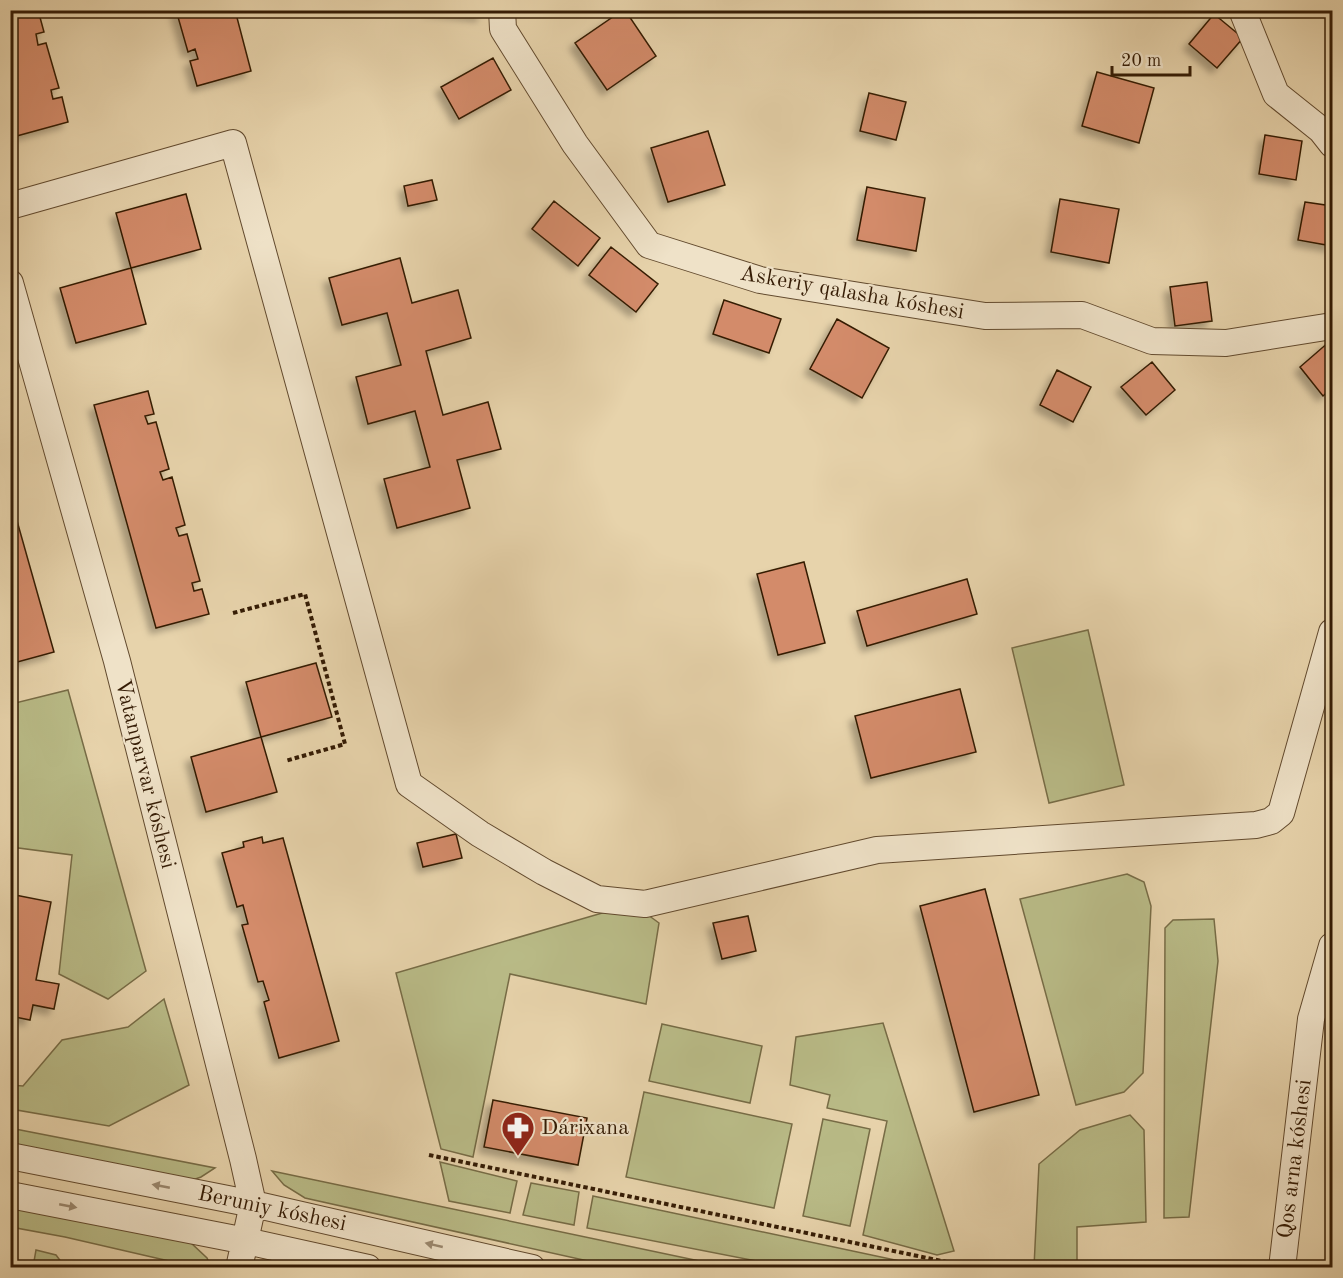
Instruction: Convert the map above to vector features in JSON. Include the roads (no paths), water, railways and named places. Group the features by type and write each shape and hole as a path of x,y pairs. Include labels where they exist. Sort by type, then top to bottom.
{"street":[{"name":"Askeriy qalasha kóshesi","path":"502,10 503,29 575,144 649,245 760,280 985,316 1083,315 1152,341 1226,343 1332,326"},
{"path":"1242,10 1276,94 1321,130 1332,144"},
{"path":"10,206 233,143 409,784 480,834 544,872 597,899 645,904 877,850 1256,825 1271,822 1281,813 1332,632"},
{"name":"Vatanparvar kóshesi","path":"10,283 117,661 243,1159 253,1204 239,1268"},
{"name":"Qos arna kóshesi","path":"1282,1268 1311,1019 1332,946"},
{"name":"Beruniy kóshesi","path":"10,1156 253,1204 532,1268"},
{"name":"Beruniy kóshesi","path":"10,1195 246,1241 368,1268"}],"place":[{"name":"Dárixana","path":"518,1157"}]}
